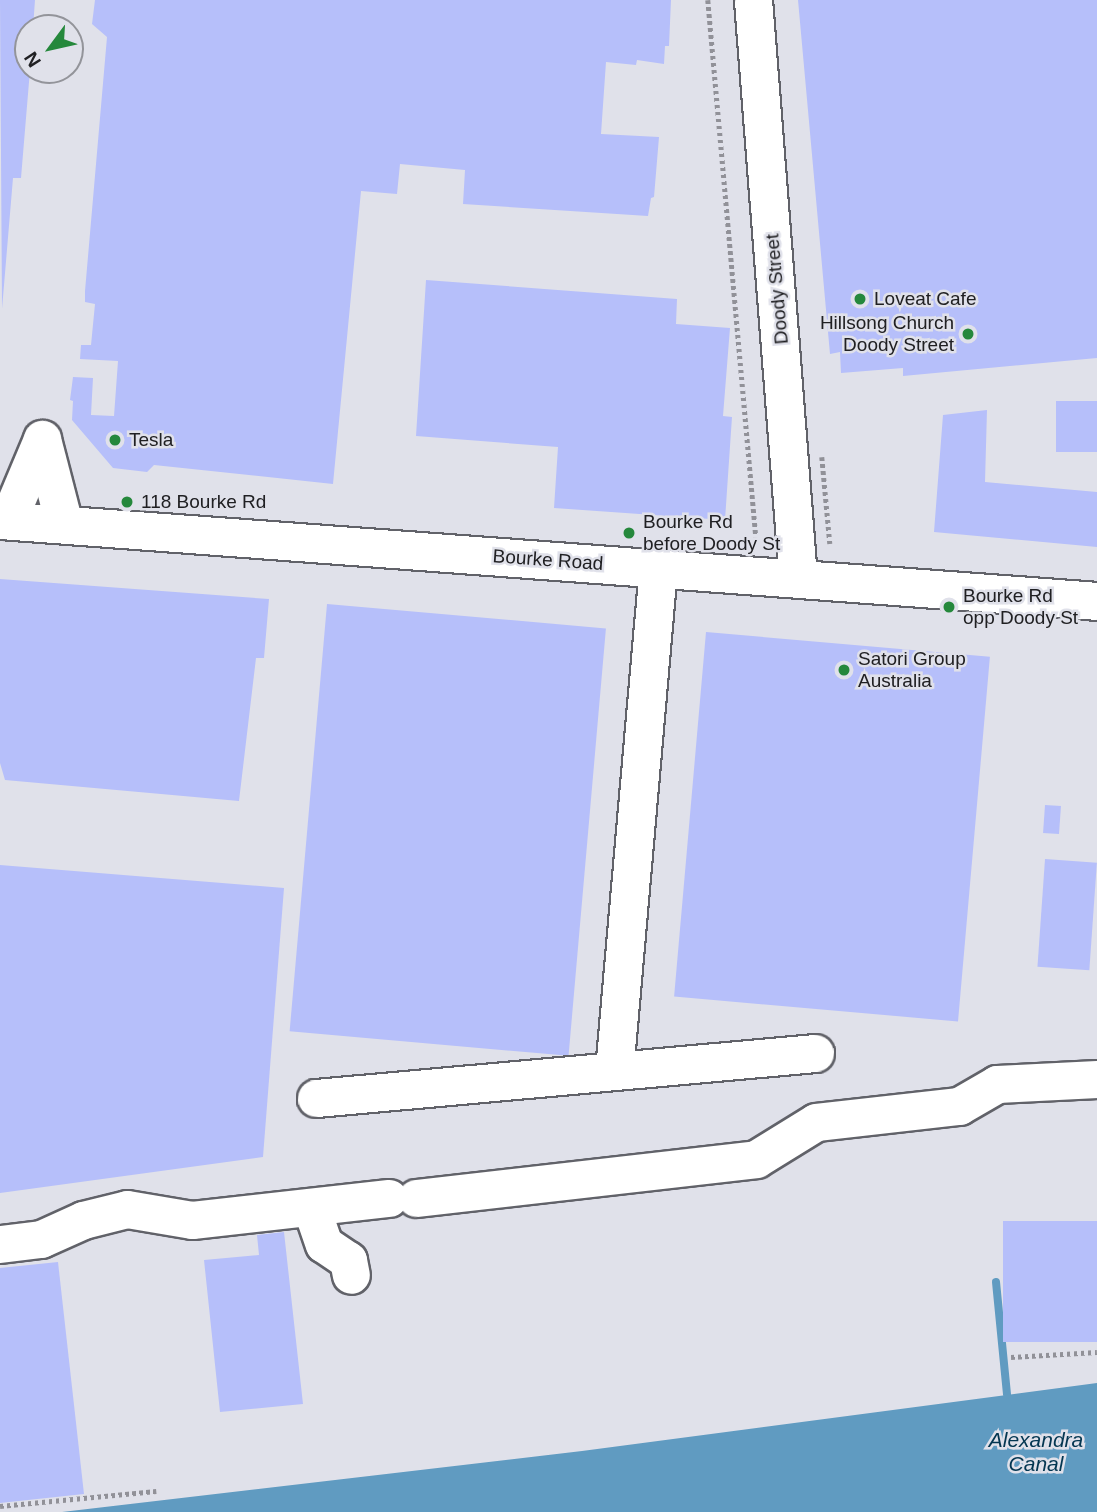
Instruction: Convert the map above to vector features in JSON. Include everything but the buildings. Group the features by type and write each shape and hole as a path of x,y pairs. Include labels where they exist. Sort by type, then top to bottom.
{"street":[{"name":"Doody Street","path":"752,0 798,578"},
{"path":"4,520 42,439 64,524"},
{"name":"Bourke Road","path":"4,520 1097,601"},
{"path":"614,1071 658,568"},
{"path":"316,1098 815,1053"},
{"path":"0,1244 41,1239 83,1220 127,1209 192,1220 755,1159 816,1122 959,1106 998,1084 1097,1079"},
{"path":"311,1207 324,1244 348,1260 351,1275"}],"path":[{"path":"708,0 756,537"},
{"path":"1011,1357 1097,1352"},
{"path":"0,1506 156,1491"}],"water":[{"name":"Alexandra Canal","path":"1097,1383 1097,1512 62,1512 582,1451"}],"waterway":[{"path":"996,1282 1007,1394"}],"place":[{"name":"Loveat Cafe","path":"860,299"},
{"name":"Hillsong Church Doody Street","path":"968,334"},
{"name":"Tesla","path":"115,440"},
{"name":"118 Bourke Rd","path":"127,502"},
{"name":"Bourke Rd before Doody St","path":"629,533"},
{"name":"Bourke Rd opp Doody St","path":"949,607"},
{"name":"Satori Group Australia","path":"844,670"}]}
